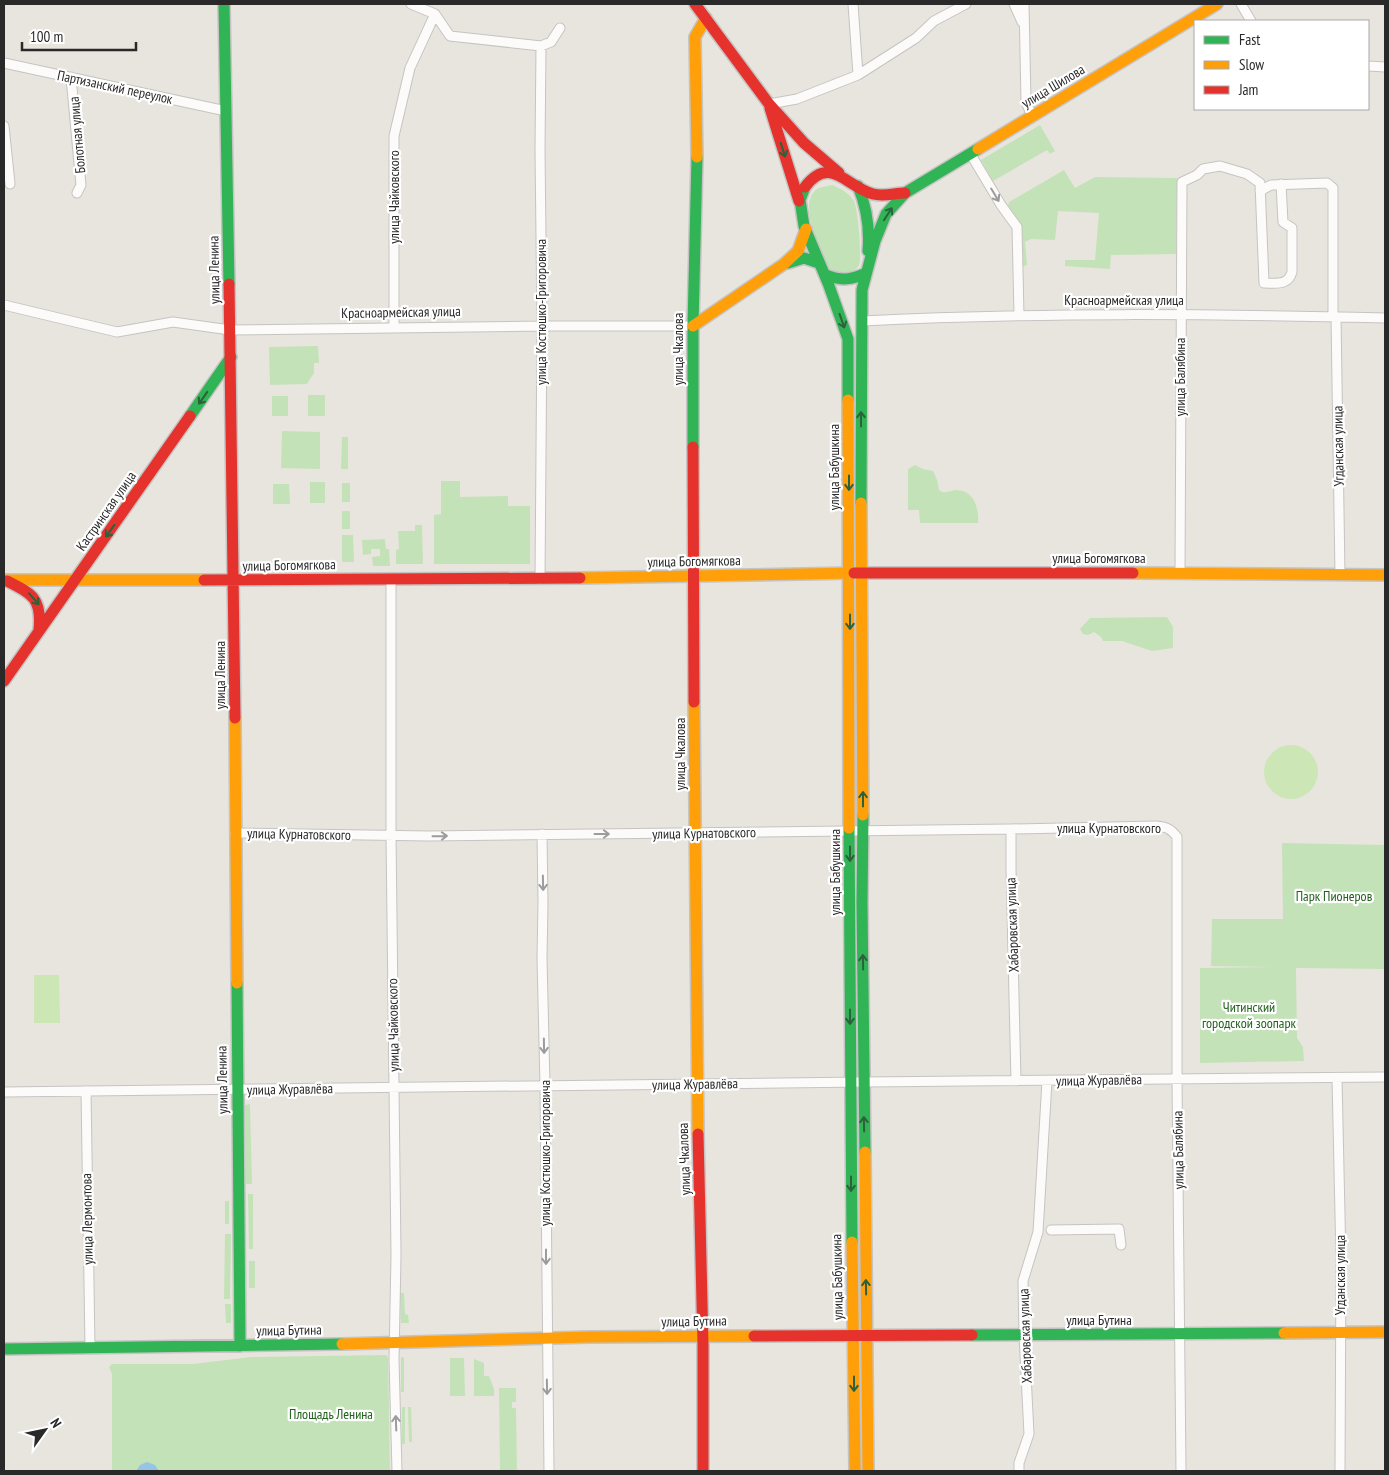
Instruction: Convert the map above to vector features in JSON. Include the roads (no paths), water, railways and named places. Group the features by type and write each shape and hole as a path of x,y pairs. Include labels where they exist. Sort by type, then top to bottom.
{"main road":[{"name":"улица Ленина","path":"224,4 234,580 240,1346"},
{"path":"695,4 769,104 804,142 839,173 873,194 905,193"},
{"name":"улица Шилова","path":"905,193 1217,4"},
{"name":"улица Чкалова","path":"703,1471 703,1336 697,1084 693,326 697,167 695,37 706,18"},
{"name":"улица Бабушкина","path":"769,104 806,229 819,263 826,275 848,339 850,1083 855,1471"},
{"path":"799,201 801,190 812,178 828,172 839,173"},
{"path":"858,186 865,200 868,214 866,272"},
{"path":"826,275 846,281 857,278 866,272 886,213 905,193"},
{"path":"693,326 784,264 798,251 806,229"},
{"path":"784,264 804,258 819,263"},
{"name":"улица Бабушкина","path":"866,272 862,290 862,573 868,1471"},
{"name":"Кастринская улица","path":"4,681 231,357"},
{"name":"улица Богомягкова","path":"5,580 694,577 850,573 1385,575"},
{"path":"5,580 32,594 38,603 41,616 39,631"},
{"name":"улица Бутина","path":"4,1348 240,1346 703,1336 1180,1335 1385,1332"}],"street":[{"path":"411,4 435,14 450,36 541,46 551,42 560,28"},
{"path":"853,4 858,75"},
{"path":"769,104 797,99 858,75 916,38 934,21 966,4"},
{"path":"1014,4 1024,27"},
{"path":"1024,4 1026,102 1032,116"},
{"path":"1241,4 1250,20"},
{"name":"улица Чайковского","path":"394,327 394,136 410,68 435,14"},
{"name":"улица Костюшко-Григоровича","path":"540,578 542,326 541,46"},
{"name":"Партизанский переулок","path":"4,63 226,111"},
{"path":"1369,66 1385,67"},
{"name":"Болотная улица","path":"71,77 81,185 77,193"},
{"path":"4,126 10,184"},
{"path":"970,153 1001,205 1017,227 1019,315"},
{"name":"улица Балябина","path":"1180,573 1182,182 1197,175 1203,169 1220,166 1238,170 1256,179 1260,183 1260,191"},
{"name":"Угданская улица","path":"1281,184 1327,183 1333,188 1340,575"},
{"path":"1281,184 1283,222 1292,228 1292,272 1289,279 1284,283 1264,283 1260,191 1271,185 1281,184"},
{"name":"Красноармейская улица","path":"4,305 117,332 173,322 230,330 394,327 693,326"},
{"name":"Красноармейская улица","path":"862,321 1019,315 1385,318"},
{"name":"улица Чайковского","path":"391,579 391,835 396,1342 394,1360 398,1471"},
{"name":"улица Курнатовского","path":"235,833 391,835 695,833 850,830 1011,830 1156,826 1172,830"},
{"name":"Хабаровская улица","path":"1011,830 1016,1081"},
{"name":"улица Балябина","path":"1172,830 1177,837 1177,1079 1181,1471"},
{"name":"улица Костюшко-Григоровича","path":"542,834 546,1338 549,1471"},
{"name":"улица Журавлёва","path":"4,1092 1385,1077"},
{"name":"Угданская улица","path":"1337,1078 1341,1261 1340,1471"},
{"name":"Хабаровская улица","path":"1019,1471 1019,1463 1029,1434 1023,1281 1038,1232 1046,1081"},
{"name":"улица Лермонтова","path":"86,1091 90,1348"},
{"path":"1051,1230 1120,1229 1121,1245"}],"water":[{"path":"147,1462 155,1465 159,1471 136,1471 140,1465"}],"park label":[{"name":"Парк Пионеров","path":"1334,896"},
{"name":"Читинский городской зоопарк","path":"1249,1016"},
{"name":"Площадь Ленина","path":"331,1414"}]}
